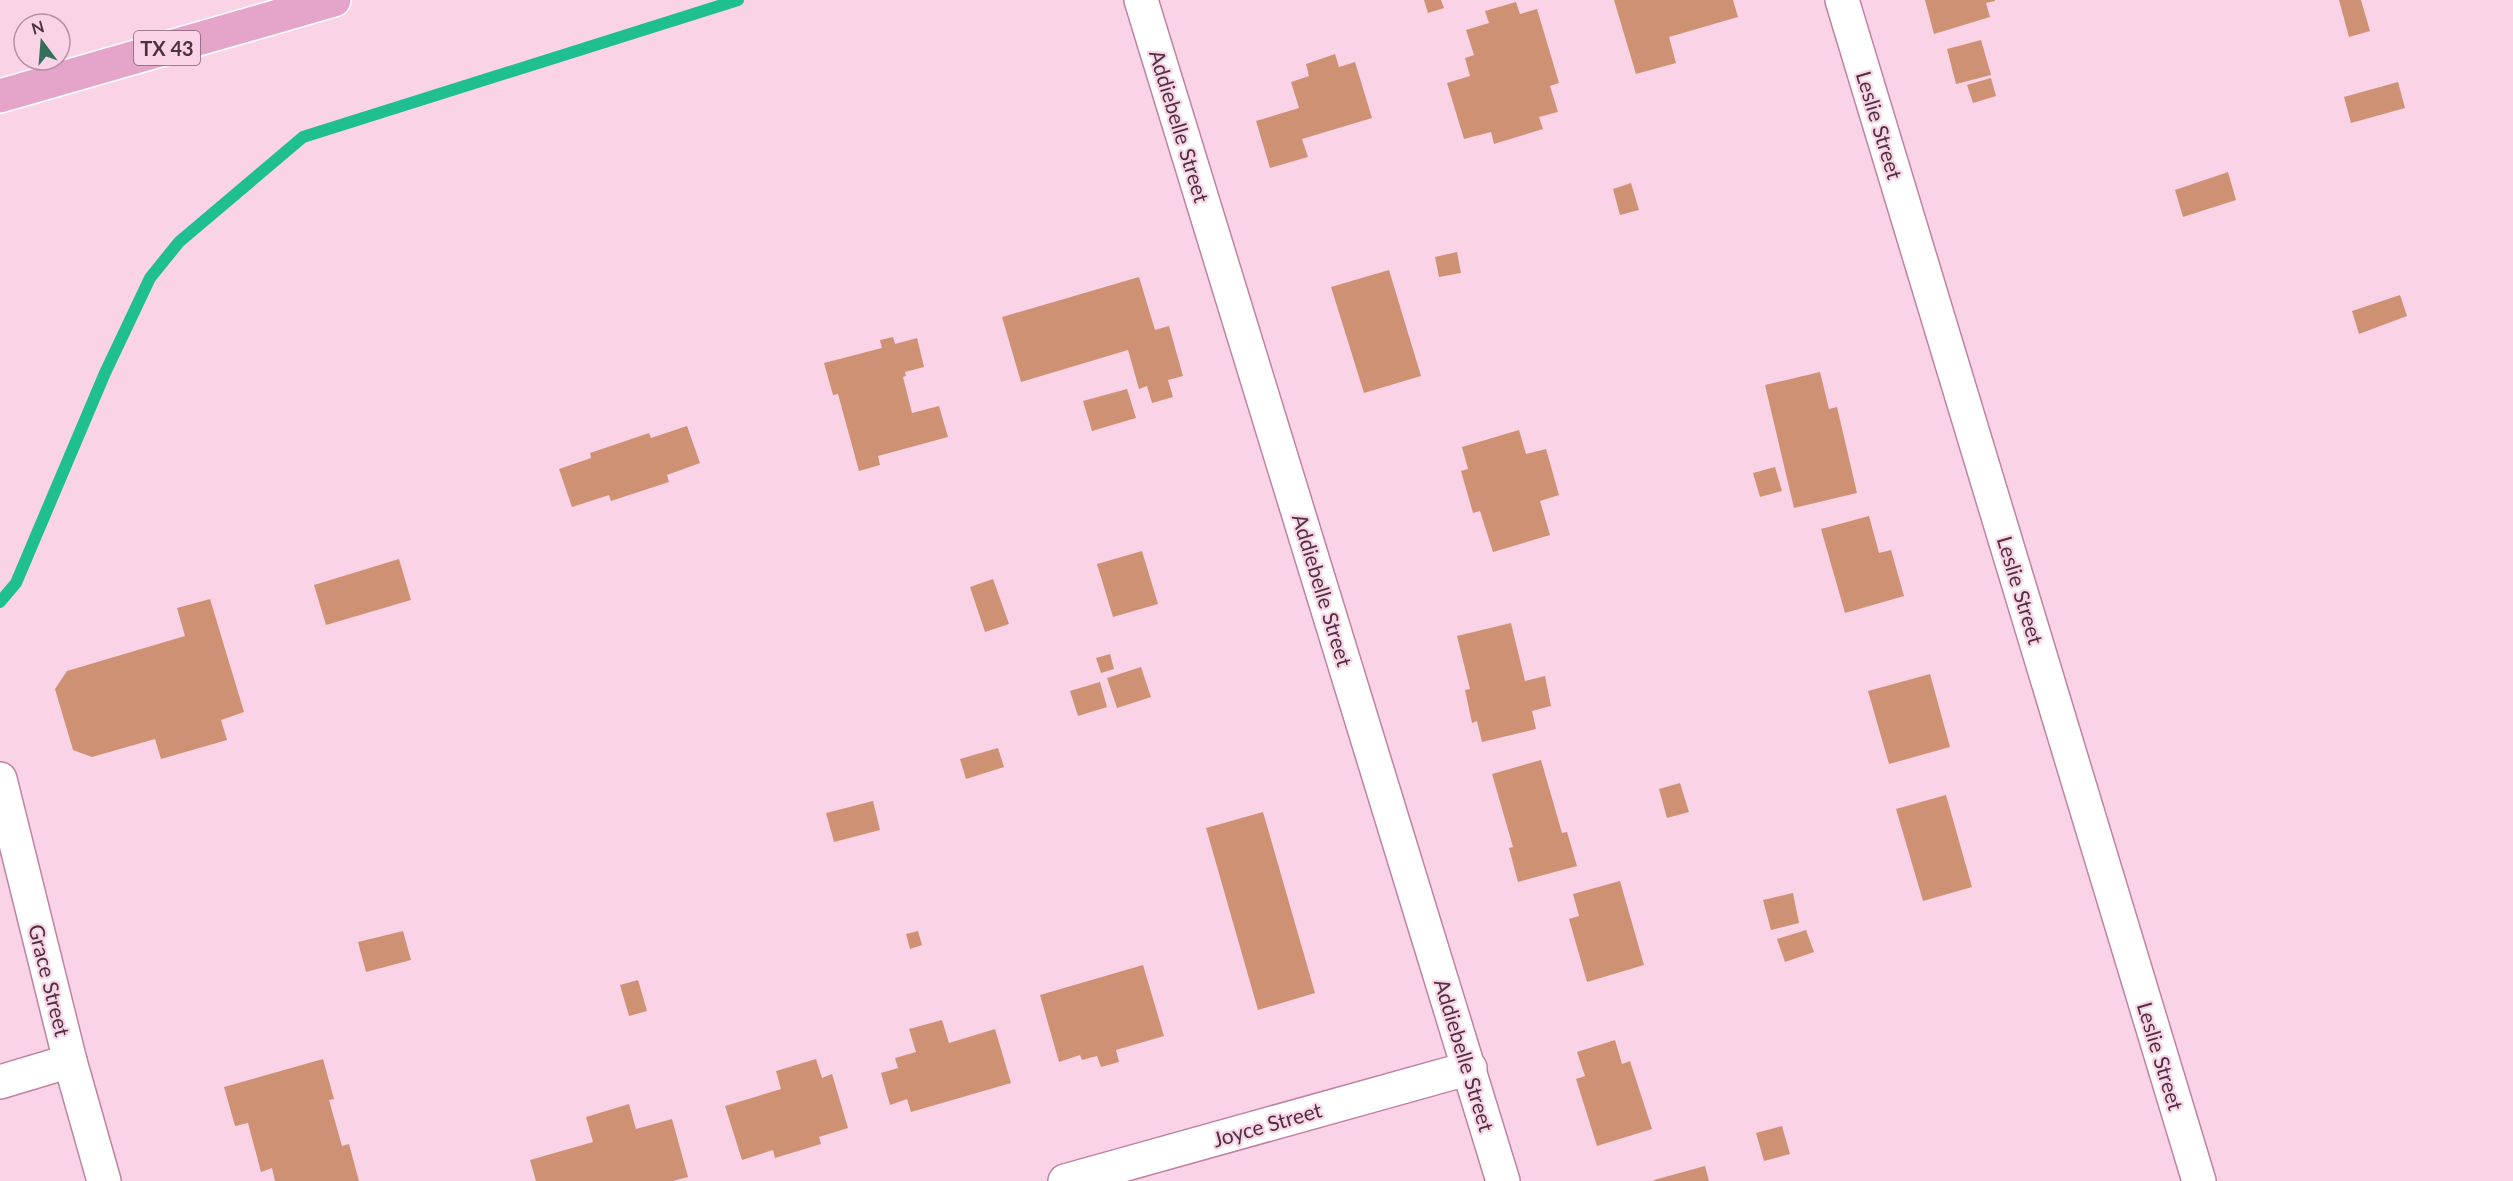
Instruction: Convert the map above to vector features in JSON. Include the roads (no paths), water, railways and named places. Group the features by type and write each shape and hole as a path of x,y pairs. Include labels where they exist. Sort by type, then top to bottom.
{"main road":[{"name":"TX 43","path":"0,96 334,0"}],"street":[{"name":"Addiebelle Street","path":"1141,0 1503,1181"},
{"name":"Leslie Street","path":"1842,0 2199,1181"},
{"name":"Grace Street","path":"0,778 70,1061 104,1181"},
{"path":"0,1082 70,1061"},
{"name":"Joyce Street","path":"1065,1181 1470,1068"}],"waterway":[{"path":"0,602 16,583 105,373 150,278 179,242 303,137 738,0"}]}
